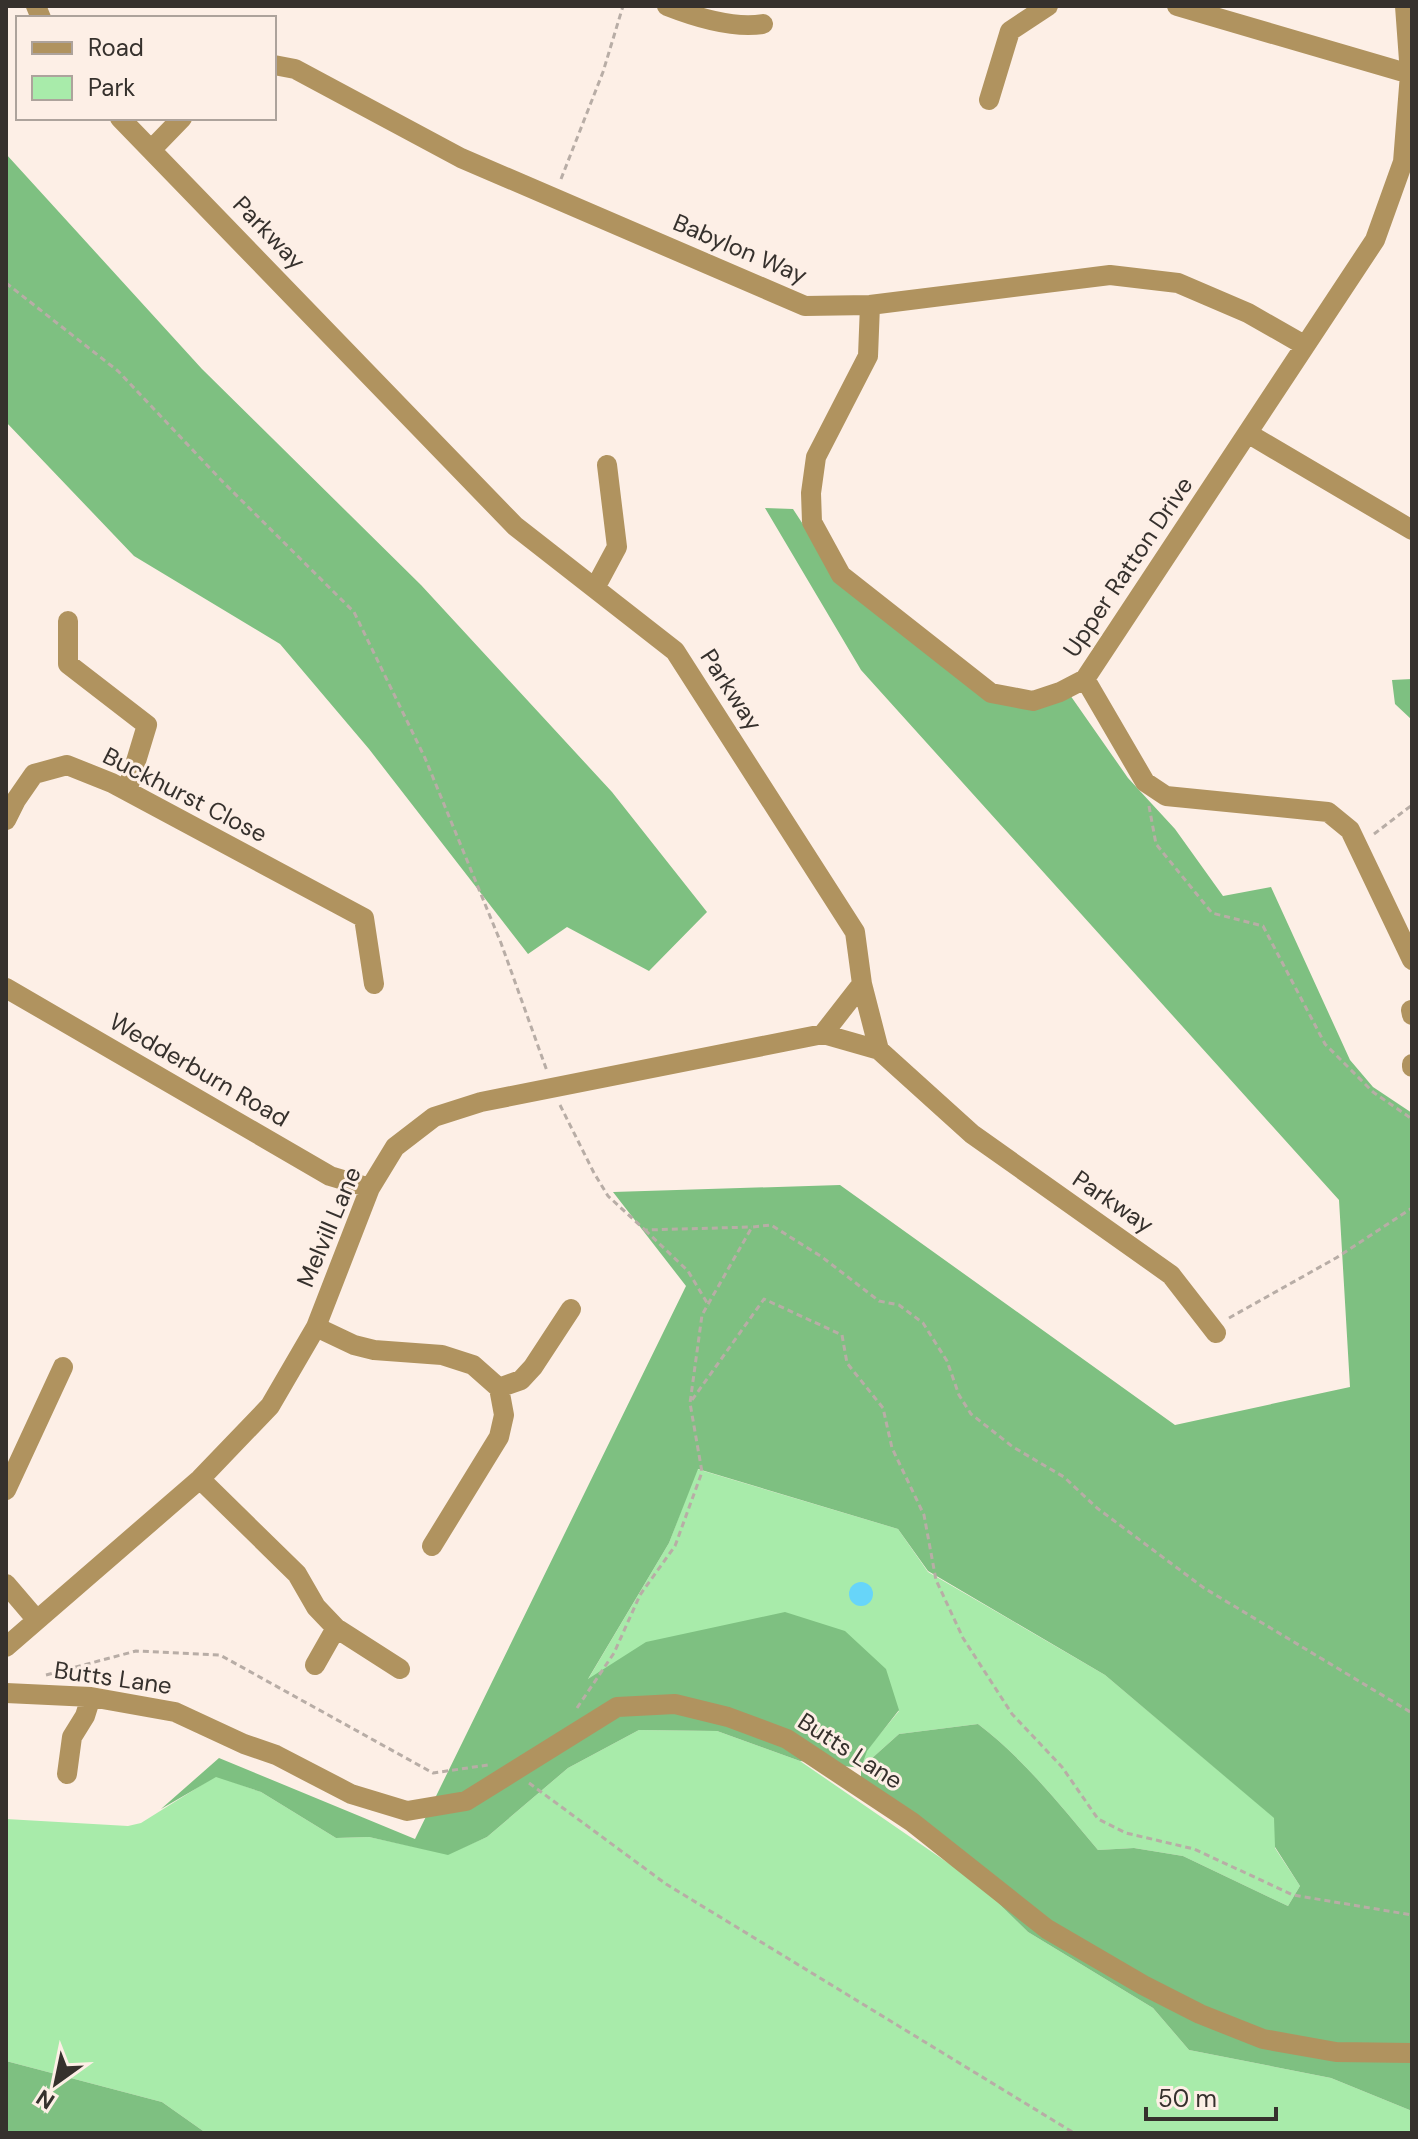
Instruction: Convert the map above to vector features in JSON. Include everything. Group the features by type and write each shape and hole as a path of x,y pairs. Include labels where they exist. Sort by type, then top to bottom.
{"street":[{"path":"667,6 747,27 763,24"},
{"path":"989,100 1010,31 1048,6"},
{"path":"1177,6 1410,74"},
{"name":"Upper Ratton Drive","path":"870,305 868,356 816,457 811,493 812,522 841,575 991,693 1033,701 1085,679 1375,240 1407,163 1410,74 1405,6"},
{"name":"Babylon Way","path":"276,65 295,69 461,158 805,306 870,305 1110,275 1178,283 1248,313 1304,345"},
{"name":"Parkway","path":"122,120 515,526 675,651 855,932 862,984 879,1050 972,1134 1171,1275 1214,1331"},
{"path":"151,150 180,120"},
{"path":"1249,434 1412,530"},
{"path":"595,588 617,547 607,465"},
{"path":"68,621 68,664 147,725 127,791"},
{"path":"1085,679 1145,782 1166,796 1328,812 1350,830 1412,960"},
{"name":"Buckhurst Close","path":"6,820 34,774 67,765 127,791 366,922 374,984"},
{"path":"862,984 823,1034 879,1050"},
{"name":"Wedderburn Road","path":"6,988 330,1176 370,1188"},
{"name":"Melvill Lane","path":"6,1647 200,1479 270,1406 316,1327 370,1188 395,1147 434,1117 481,1102 823,1034"},
{"path":"499,1388 521,1380 533,1367 571,1309"},
{"path":"316,1327 354,1345 374,1350 407,1350 442,1355 473,1365 499,1388 504,1415 499,1437 432,1546"},
{"path":"6,1490 63,1367"},
{"path":"200,1479 297,1574 316,1607 336,1628 400,1669"},
{"path":"6,1584 36,1619"},
{"path":"315,1665 336,1628"},
{"name":"Butts Lane","path":"6,1693 91,1697 175,1712 244,1744 276,1755 351,1794 407,1811 466,1801 617,1707 675,1704 728,1717 787,1739 912,1822 1047,1929 1200,2014 1263,2039 1336,2052 1412,2053"},
{"path":"67,1774 72,1737 85,1716 91,1697"}],"path":[{"path":"554,198 603,72 623,6"},
{"path":"6,283 118,371 223,482 354,612 425,758 501,943 552,1088 594,1173 608,1196 688,1271 709,1306"},
{"path":"1145,782 1156,844 1212,913 1263,926 1325,1044 1373,1092 1412,1119"},
{"path":"1359,845 1412,805"},
{"path":"1214,1331 1412,1208"},
{"path":"645,1230 771,1225 822,1257 879,1301 899,1305 923,1323 947,1361 959,1395 971,1414 1013,1447 1064,1477 1097,1508 1204,1588 1412,1713"},
{"path":"572,1715 614,1653 640,1595 675,1546 702,1472 690,1403 702,1315 752,1227"},
{"path":"690,1403 764,1299 842,1335 847,1363 883,1408 892,1448 924,1515 936,1580 963,1638 1012,1714 1062,1767 1098,1819 1126,1833 1194,1849 1293,1895 1412,1915"},
{"path":"47,1674 136,1651 220,1655 433,1773 498,1764"},
{"path":"537,1789 666,1884 1074,2133"}],"green space":[{"path":"6,154 202,369 421,585 612,792 707,912 649,971 567,927 528,954 369,749 280,644 134,556 6,422"},
{"path":"765,508 793,509 838,578 1010,698 1070,695 1128,778 1175,829 1223,896 1271,887 1350,1060 1373,1087 1412,1113 1412,2111 1331,2078 1189,2050 1153,2008 1028,1932 945,1851 861,1779 861,1768 800,1761 717,1731 639,1730 568,1768 487,1837 448,1855 369,1837 336,1838 261,1792 216,1777 161,1809 219,1758 415,1839 686,1286 613,1192 840,1185 1175,1425 1350,1387 1339,1200 861,670","holes":["698,1469 898,1529 928,1571 1105,1675 1274,1818 1275,1847 1300,1886 1288,1906 1183,1856 1134,1848 1098,1850 1026,1768 978,1724 899,1734 861,1768 867,1751 899,1710 886,1669 845,1631 785,1612 646,1642 588,1679 669,1543"]},
{"path":"1412,679 1412,720 1395,704 1392,680"},
{"path":"697,1469 898,1529 928,1572 1105,1675 1275,1818 1275,1848 1300,1886 1288,1906 1183,1856 1134,1848 1098,1850 1026,1768 978,1724 899,1734 861,1768 866,1751 899,1711 587,1681 669,1543"},
{"path":"639,1730 717,1731 800,1761 980,1885 1028,1932 1153,2008 1189,2050 1331,2078 1412,2111 1412,2133 206,2133 162,2102 6,2061 6,1819 128,1826 141,1823 216,1776 261,1792 336,1838 369,1837 448,1854 487,1837 568,1768"},
{"path":"6,2061 162,2102 206,2133 6,2133"}],"water":[{"path":"861,1582 872,1589 873,1594 866,1605 861,1606 850,1599 849,1594 856,1583"}]}
